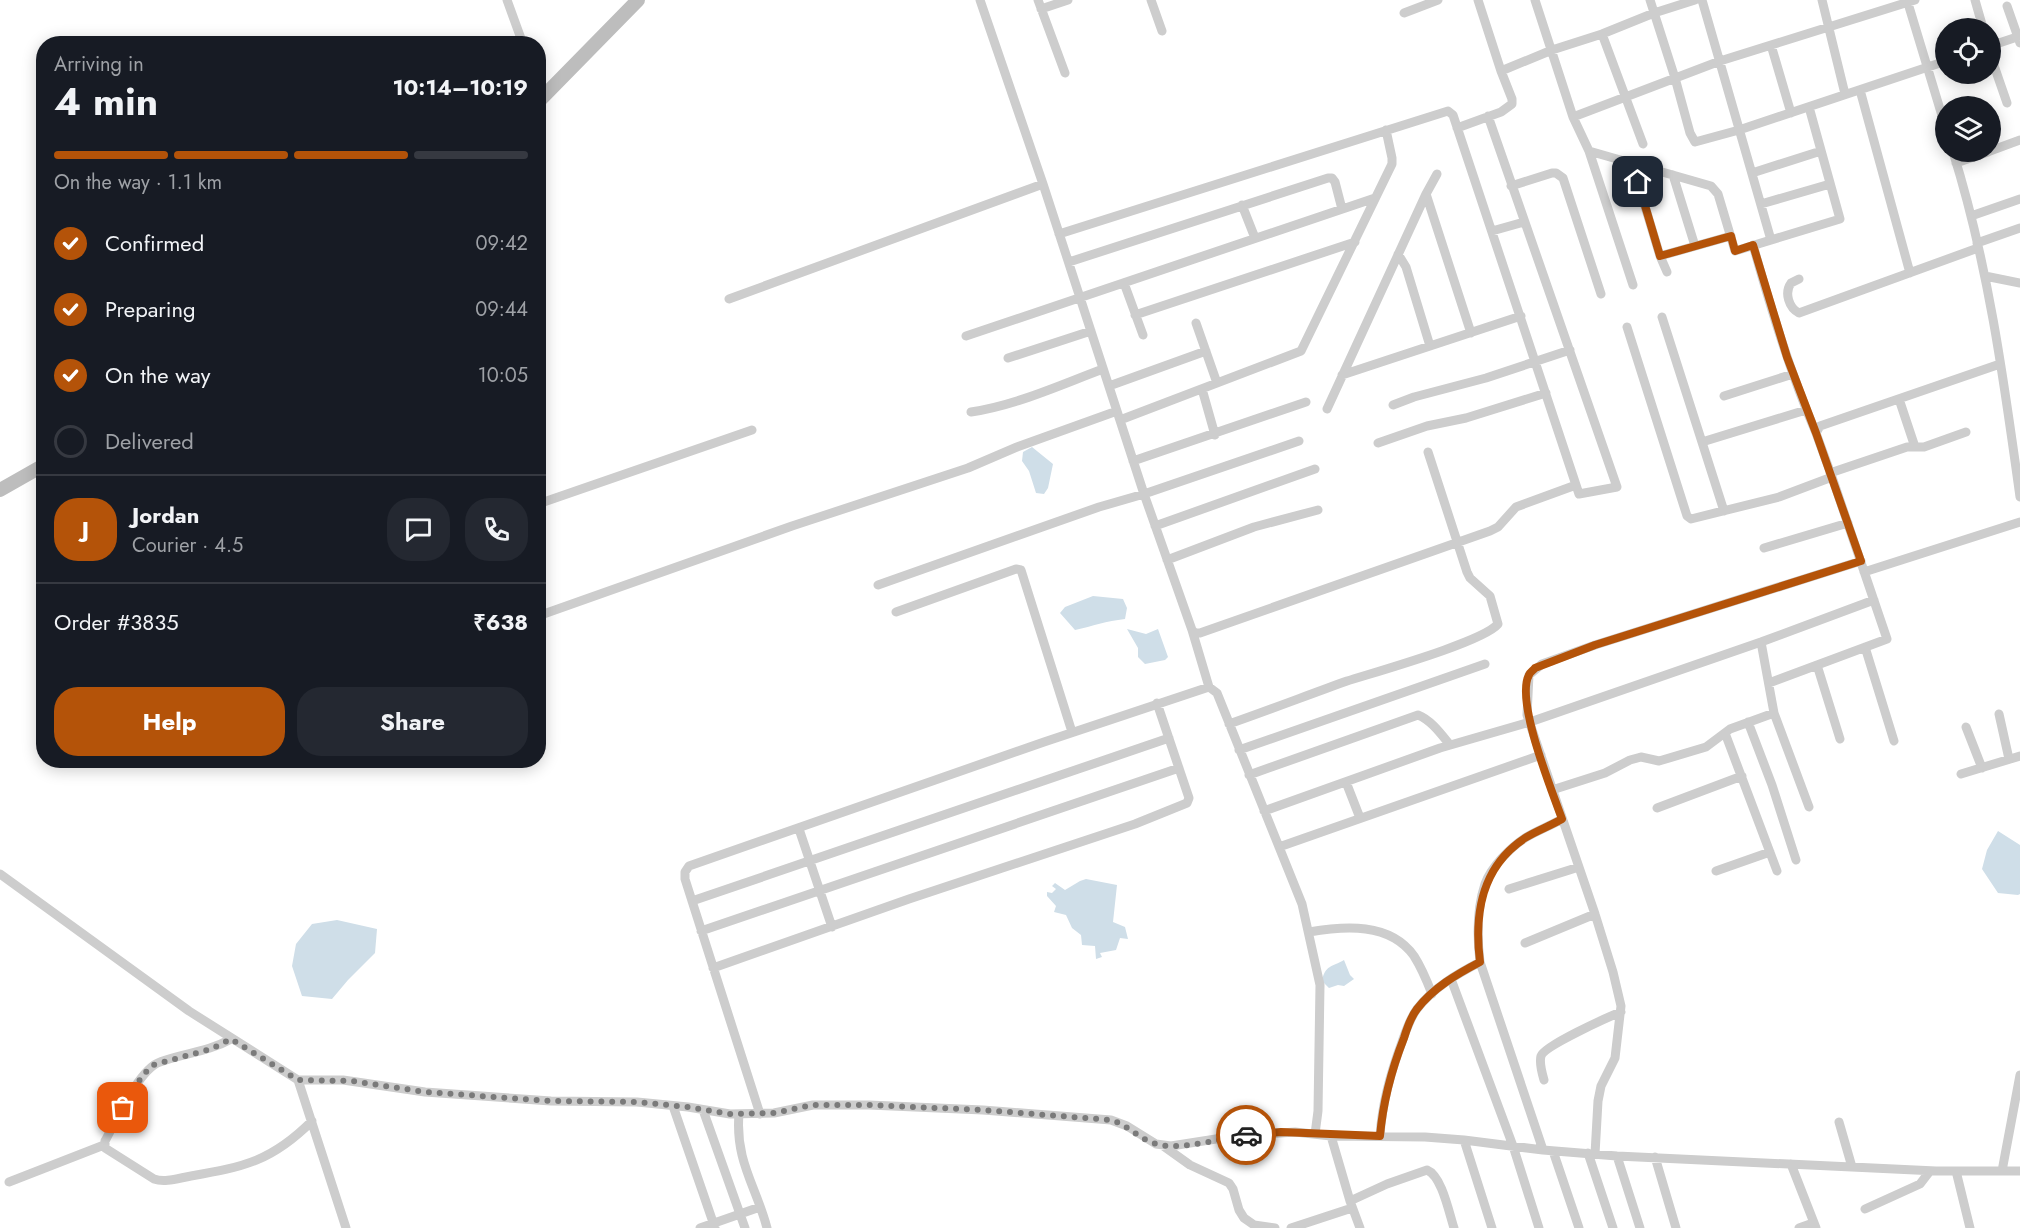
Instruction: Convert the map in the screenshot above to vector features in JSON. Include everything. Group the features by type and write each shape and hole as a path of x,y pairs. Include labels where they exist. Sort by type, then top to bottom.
{"street":[{"path":"507,0 520,36"},
{"path":"546,89 638,0"},
{"path":"980,0 1043,184 1144,494 1192,630 1209,687 1217,693 1302,904 1320,985 1318,1111 1315,1134"},
{"path":"1065,73 1039,5 1068,0"},
{"path":"1151,0 1162,31"},
{"path":"1404,13 1438,0"},
{"path":"1457,128 1501,112 1512,104 1478,0"},
{"path":"1535,0 1574,117 1589,151 1633,285"},
{"path":"1650,0 1690,133 1695,142 1740,130 1935,64"},
{"path":"1501,71 1552,50 1695,0"},
{"path":"1702,0 1771,240"},
{"path":"1822,0 1845,94"},
{"path":"1975,0 1980,18"},
{"path":"1574,117 1720,61 1910,1 1935,96"},
{"path":"2001,43 2019,38 2007,6"},
{"path":"1602,34 1643,144"},
{"path":"1771,45 1791,113"},
{"path":"2000,84 2007,103"},
{"path":"1860,90 1910,273"},
{"path":"1589,151 1711,186 1718,194 1735,251 1840,219 1809,107"},
{"path":"1059,234 1448,111 1453,115 1579,494 1617,487 1488,116"},
{"path":"546,613 792,526 968,468 1038,439 1202,389 1301,351 1392,164 1386,130"},
{"path":"2001,147 2020,140"},
{"path":"1752,173 1821,151"},
{"path":"1632,163 1667,272"},
{"path":"1956,163 1985,276 2020,497"},
{"path":"1511,186 1552,173 1563,178 1601,294"},
{"path":"1327,409 1437,174"},
{"path":"1673,175 1695,246"},
{"path":"1068,262 1332,178 1342,209"},
{"path":"729,299 1043,184"},
{"path":"1761,204 1830,184"},
{"path":"1426,194 1470,333"},
{"path":"966,336 1375,198"},
{"path":"1971,216 2020,199"},
{"path":"1242,205 1255,238"},
{"path":"1492,231 1524,222"},
{"path":"1799,279 1791,283 1787,293 1792,308 1799,313 1910,273 2020,228"},
{"path":"1660,256 1731,236"},
{"path":"1135,315 1354,242"},
{"path":"1753,245 1792,374 1816,433 1887,639 1769,683"},
{"path":"1398,254 1406,267 1430,346"},
{"path":"1985,276 2020,283"},
{"path":"1124,283 1143,335"},
{"path":"1342,375 1521,316"},
{"path":"1662,317 1724,512"},
{"path":"1196,323 1217,383"},
{"path":"1627,327 1687,516 1691,519 1779,497 1907,447 1924,447 1966,432"},
{"path":"1008,358 1091,331"},
{"path":"1393,405 1414,397 1486,378 1570,350"},
{"path":"1109,386 1206,351"},
{"path":"1816,433 1820,426 2000,364"},
{"path":"970,412 991,409 1025,399 1103,369"},
{"path":"1724,396 1792,374"},
{"path":"1202,389 1215,435"},
{"path":"1378,442 1546,393"},
{"path":"1899,399 1916,447"},
{"path":"1133,461 1215,435 1306,402"},
{"path":"1702,442 1806,410"},
{"path":"546,501 752,430"},
{"path":"878,585 1088,510 1144,494 1299,441"},
{"path":"1229,724 1460,643 1495,628 1498,624 1490,596 1470,578 1456,542 1428,452"},
{"path":"1155,526 1315,469"},
{"path":"0,490 36,470"},
{"path":"1192,630 1200,633 1490,531 1498,527 1510,512 1525,503 1576,485"},
{"path":"1167,560 1254,527 1318,510"},
{"path":"1864,572 2020,522"},
{"path":"1764,548 1848,523"},
{"path":"1613,1228 1592,1154 1601,1086 1615,1058 1621,1012 1620,998 1595,914 1527,715 1529,675 1542,664 1595,645 1861,561"},
{"path":"896,612 1016,569 1021,570 1072,732"},
{"path":"1264,811 1450,745 1530,722 1761,642 1874,600"},
{"path":"1761,642 1774,713 1809,807"},
{"path":"1865,647 1894,741"},
{"path":"1239,750 1485,664"},
{"path":"1817,665 1840,739"},
{"path":"760,1114 685,879 685,872 689,866 1072,732 1209,687"},
{"path":"713,968 909,899 1135,824 1187,803 1189,798 1157,704"},
{"path":"1552,790 1605,773 1635,758 1659,761 1706,747 1725,733 1774,713"},
{"path":"2000,714 2009,759"},
{"path":"1249,775 1418,715 1441,733 1450,745"},
{"path":"1748,722 1772,785 1796,860"},
{"path":"1966,727 1982,768"},
{"path":"1725,733 1777,871"},
{"path":"692,901 1169,738"},
{"path":"1278,847 1540,755"},
{"path":"1961,774 2020,756"},
{"path":"702,931 1179,768"},
{"path":"1657,808 1742,776"},
{"path":"1346,782 1360,818"},
{"path":"1542,1150 1480,962 1478,934 1480,907 1486,882 1508,852 1524,838 1562,819"},
{"path":"799,829 832,927"},
{"path":"1716,871 1770,852"},
{"path":"1509,889 1579,867"},
{"path":"0,874 189,1011 298,1080 343,1080 425,1092 551,1101 637,1102 739,1114 760,1114 813,1105 983,1110 1111,1120 1127,1126 1151,1142 1171,1146 1235,1136 1281,1132 1331,1136 1464,1140 1542,1150 1617,1156 1929,1171 2020,1171"},
{"path":"1525,943 1595,914"},
{"path":"1309,932 1337,927 1361,928 1385,935 1401,943 1415,957 1432,994"},
{"path":"1380,1136 1384,1097 1394,1064 1417,1009 1451,979 1480,962"},
{"path":"1451,979 1512,1146 1539,1228"},
{"path":"1544,1080 1540,1058 1543,1052 1595,1022 1621,1012"},
{"path":"9,1182 104,1145 147,1070 160,1062 211,1049 231,1039"},
{"path":"2002,1171 2020,1075"},
{"path":"298,1080 346,1228"},
{"path":"673,1106 715,1226"},
{"path":"703,1110 745,1228"},
{"path":"739,1114 740,1149 766,1228"},
{"path":"104,1145 107,1151 154,1179 165,1180 248,1165 284,1146 312,1121"},
{"path":"1839,1122 1852,1167"},
{"path":"1331,1136 1360,1228"},
{"path":"1464,1140 1492,1228"},
{"path":"1162,1145 1190,1165 1229,1183 1244,1218 1254,1225 1275,1228"},
{"path":"1553,1151 1579,1228"},
{"path":"1617,1156 1640,1228"},
{"path":"1655,1157 1676,1228"},
{"path":"1791,1164 1814,1226 1799,1228"},
{"path":"1291,1228 1351,1205 1387,1184 1427,1170 1433,1173 1438,1180 1454,1228"},
{"path":"1865,1209 1920,1184 1929,1171"},
{"path":"1956,1171 1970,1228"},
{"path":"700,1228 715,1226 760,1207"}],"shaded area":[{"path":"1032,447 1053,464 1048,488 1044,494 1036,493 1029,471 1022,461 1023,452"},
{"path":"1093,596 1123,599 1127,608 1125,619 1075,630 1060,613 1065,607"},
{"path":"1127,629 1146,634 1158,629 1168,657 1165,660 1145,664 1138,657 1138,648"},
{"path":"1998,831 2020,845 2020,894 2018,895 1998,893 1982,869 1987,850"},
{"path":"1086,879 1117,885 1113,922 1125,927 1128,939 1120,938 1116,950 1100,953 1102,957 1096,959 1095,946 1082,945 1081,935 1072,928 1066,915 1054,912 1056,906 1047,896 1047,892 1052,893 1056,889 1052,886 1055,883 1065,890"},
{"path":"337,920 377,929 375,953 332,999 302,996 292,966 296,944 312,924"},
{"path":"1344,960 1354,979 1344,986 1329,988 1322,981 1325,972"}],"way so far":[{"path":"123,1108 142,1076 153,1065 211,1049 231,1039 298,1080 343,1080 425,1092 551,1101 637,1102 730,1114 774,1113 813,1105 983,1110 1111,1120 1127,1126 1151,1142 1171,1146 1246,1135"}],"route":[{"path":"1246,1135 1295,1132 1331,1136 1380,1136 1384,1097 1394,1064 1417,1009 1436,990 1480,962 1478,934 1480,907 1486,882 1508,852 1524,838 1562,819 1527,715 1527,684 1529,675 1535,668 1595,645 1861,561 1816,433 1792,374 1753,245 1735,251 1731,236 1660,256 1638,182"}]}
